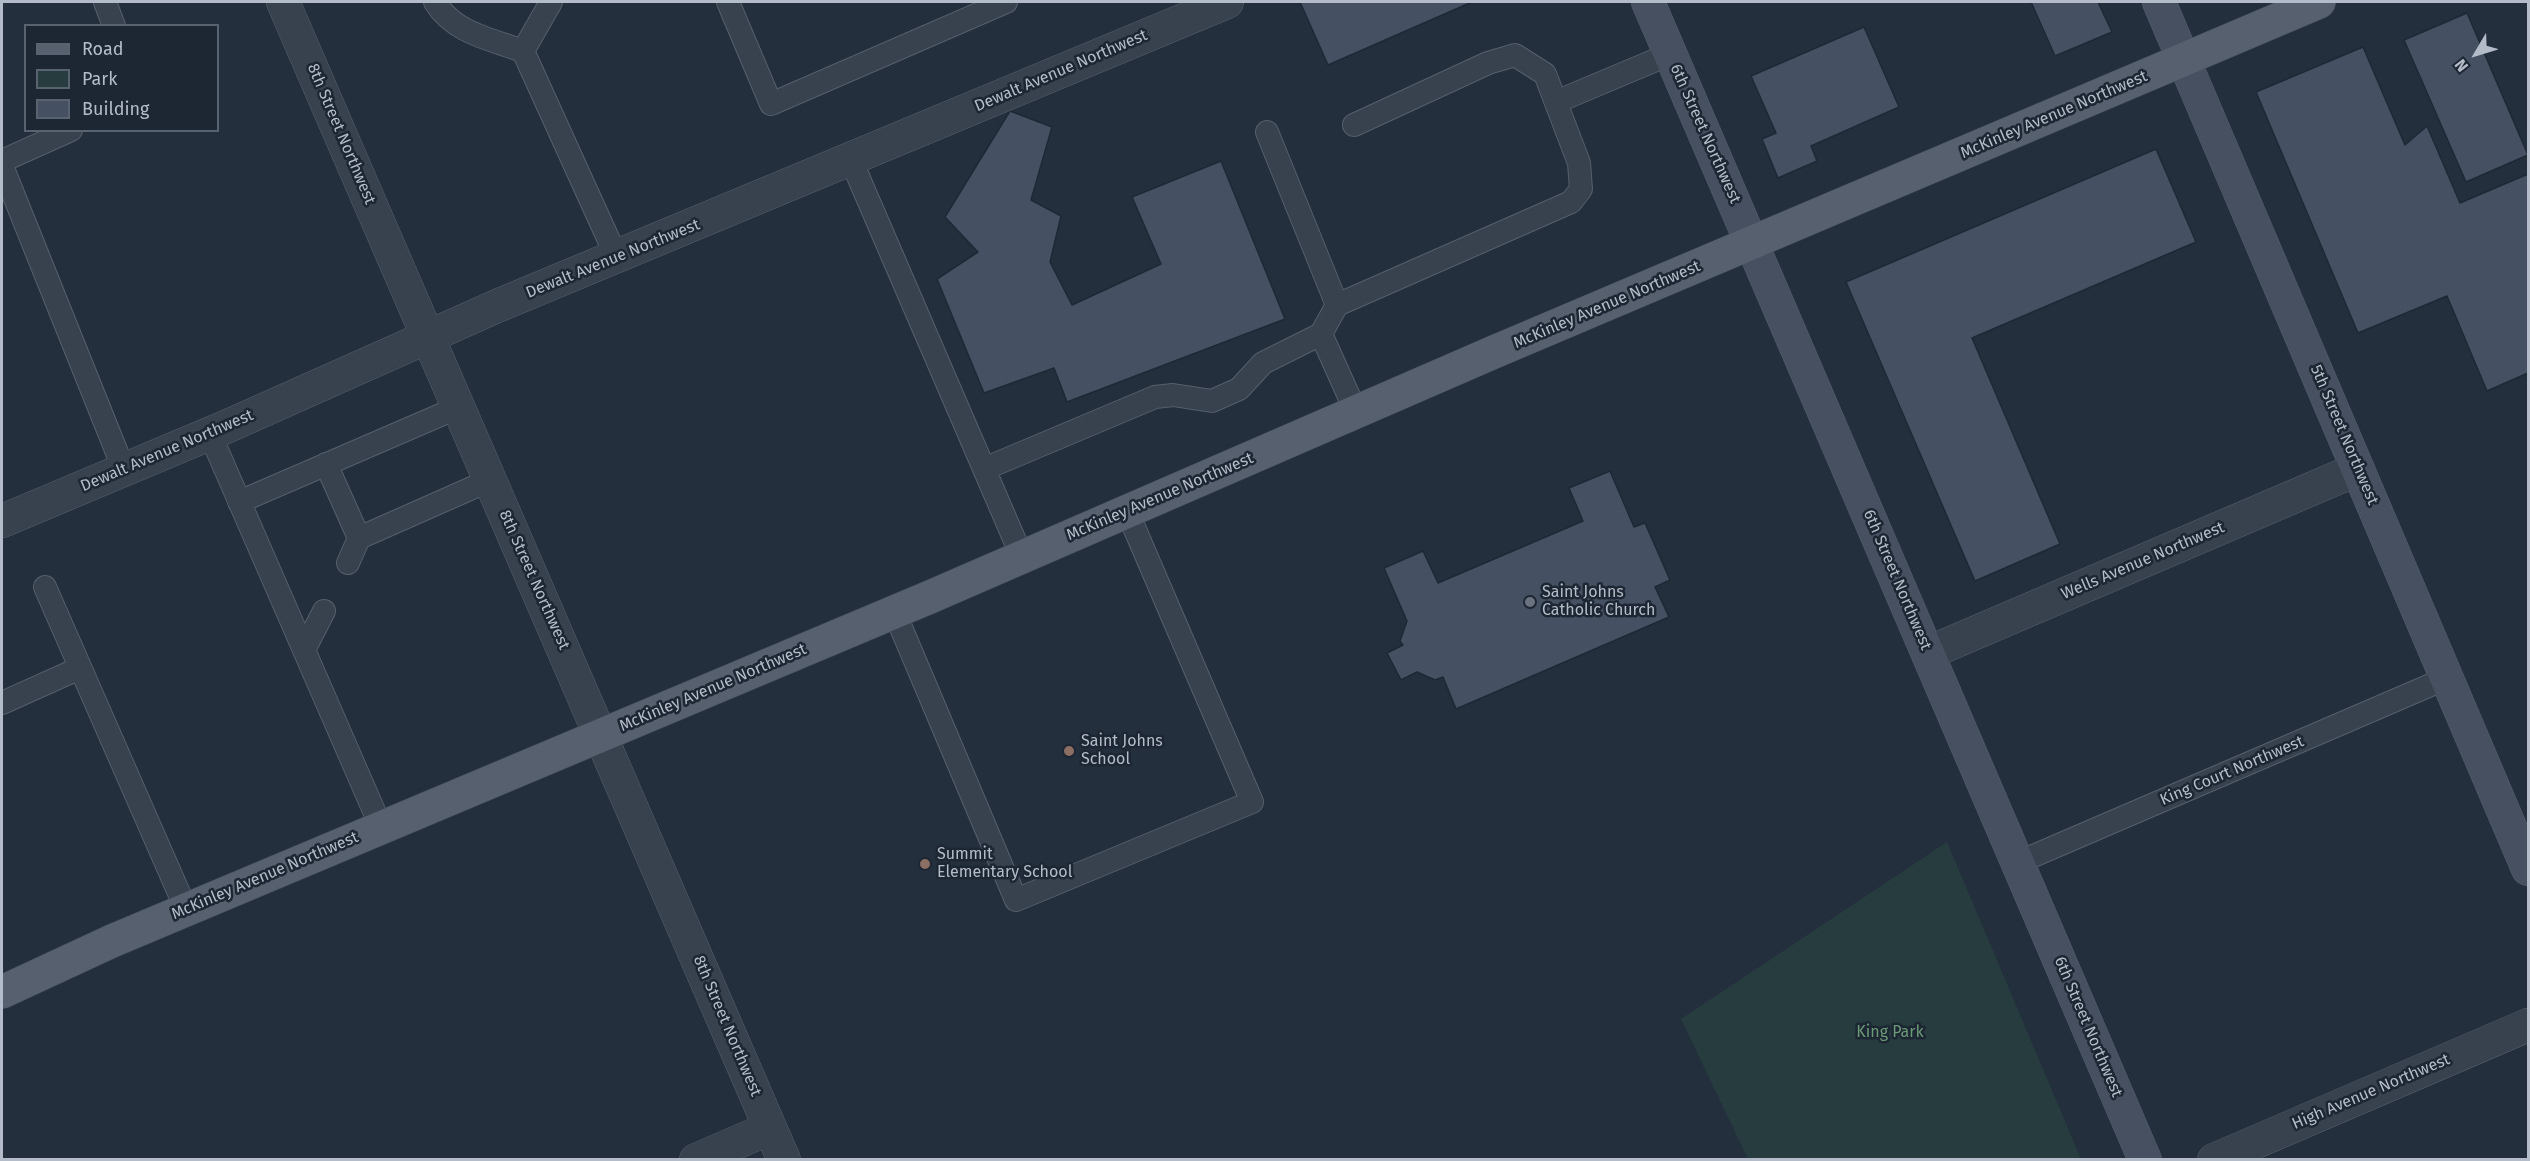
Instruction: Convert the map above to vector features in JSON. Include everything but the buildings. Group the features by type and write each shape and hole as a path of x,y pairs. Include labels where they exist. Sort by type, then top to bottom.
{"main road":[{"name":"6th Street Northwest","path":"1648,2 2145,1160"},
{"name":"5th Street Northwest","path":"2159,2 2529,869"},
{"name":"McKinley Avenue Northwest","path":"2,992 186,909 1022,557 1356,412 2319,2"}],"street":[{"name":"8th Street Northwest","path":"283,2 784,1160"},
{"name":"Dewalt Avenue Northwest","path":"2,522 210,434 429,337 1227,2"},
{"name":"Wells Avenue Northwest","path":"1928,653 2358,469"},
{"name":"High Avenue Northwest","path":"2214,1160 2529,1025"},
{"path":"696,1160 770,1128"}],"lane":[{"path":"105,2 113,24"},
{"path":"435,2 449,21 523,51 617,258"},
{"path":"523,51 551,2"},
{"path":"728,2 771,104 1006,2"},
{"path":"1556,102 1671,54"},
{"path":"984,469 1155,397 1173,395 1212,401 1239,389 1263,363 1321,334 1337,305 1571,202 1581,189 1582,176 1545,74 1515,56 1488,63 1354,125"},
{"path":"2,161 67,132"},
{"path":"1267,132 1337,305"},
{"path":"850,160 1022,557"},
{"path":"2,166 124,470"},
{"path":"1321,334 1356,412"},
{"path":"239,501 459,407"},
{"path":"210,434 381,827"},
{"path":"326,464 359,538"},
{"path":"348,563 359,538 490,480"},
{"path":"894,611 1016,900 1252,802 1127,511"},
{"path":"45,587 186,909"},
{"path":"304,650 324,611"},
{"path":"2,703 80,668"},
{"name":"King Court Northwest","path":"2017,863 2447,678"}],"green space":[{"name":"King Park","path":"1947,842 2081,1159 1748,1159 1681,1019"}],"place":[{"name":"Saint Johns Catholic Church","path":"1530,602"},
{"name":"Saint Johns School","path":"1069,751"},
{"name":"Summit Elementary School","path":"925,864"}]}
